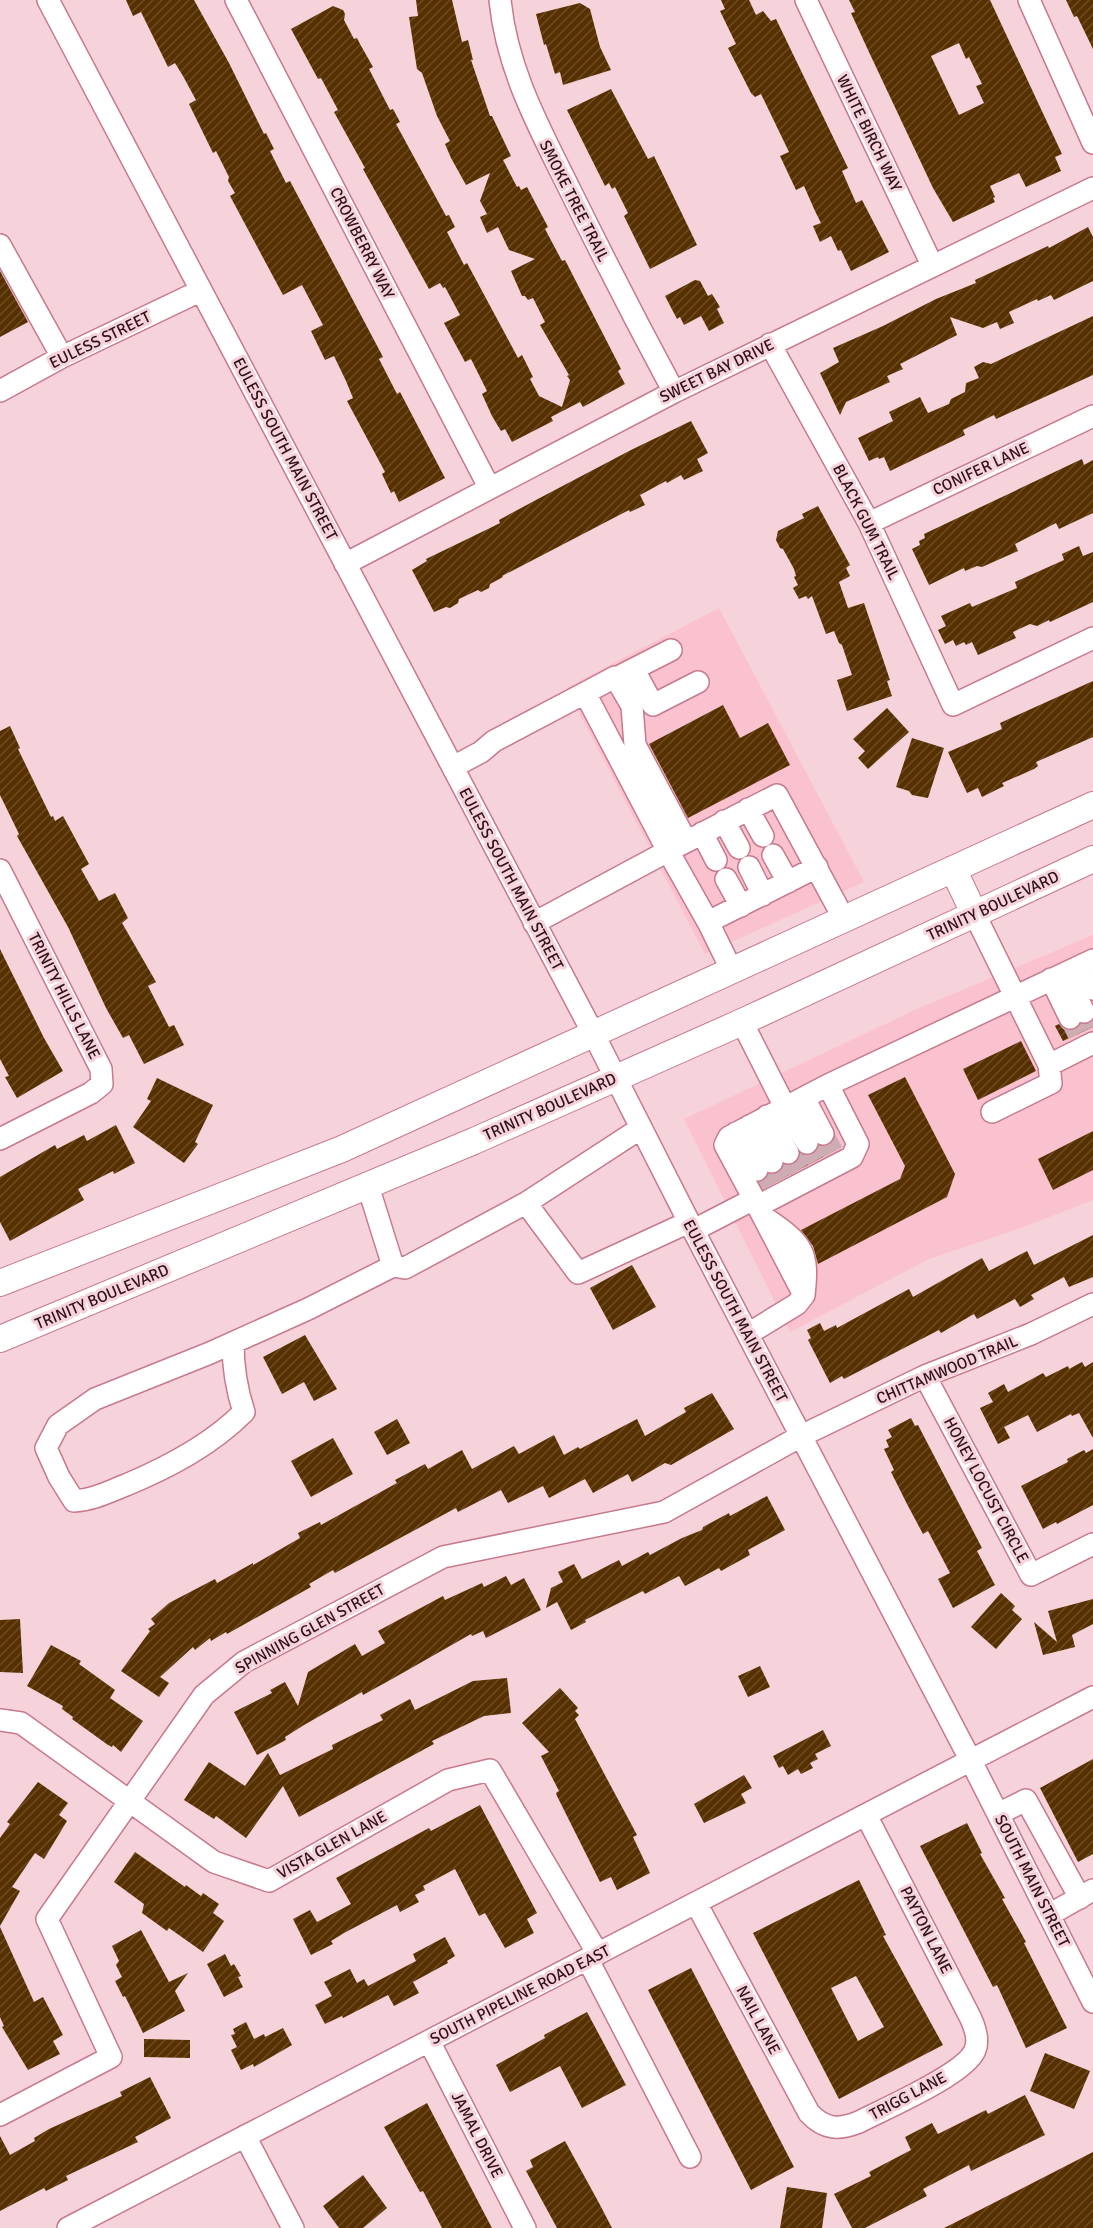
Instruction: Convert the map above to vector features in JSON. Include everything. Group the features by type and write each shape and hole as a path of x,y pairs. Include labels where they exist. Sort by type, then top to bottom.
{"main road":[{"path":"1,1279 342,1149 1093,805"},
{"name":"TRINITY BOULEVARD","path":"0,1339 474,1141 742,1022 1092,861"},
{"path":"953,869 975,915"}],"street":[{"name":"EULESS SOUTH MAIN STREET","path":"48,0 594,1035 691,1226 971,1761"},
{"name":"CROWBERRY WAY","path":"236,0 489,487"},
{"name":"SMOKE TREE TRAIL","path":"500,0 503,28 526,102 609,271 674,392"},
{"name":"WHITE BIRCH WAY","path":"806,0 933,265"},
{"path":"1029,0 1093,143"},
{"name":"SWEET BAY DRIVE","path":"345,564 674,392 1093,188"},
{"path":"0,245 62,357"},
{"name":"EULESS STREET","path":"0,391 62,357 200,291"},
{"name":"BLACK GUM TRAIL","path":"770,344 869,523 953,705 1093,638"},
{"name":"CONIFER LANE","path":"869,523 1093,416"},
{"path":"453,767 482,752 494,741 671,650"},
{"path":"625,674 653,705 698,682"},
{"path":"625,674 632,706 635,745 685,842 708,922 732,971"},
{"path":"585,693 685,842 716,860"},
{"path":"534,922 777,795 844,919"},
{"path":"748,809 763,836"},
{"path":"724,821 739,848"},
{"path":"773,855 788,882"},
{"path":"749,867 763,894"},
{"path":"708,922 817,867"},
{"name":"TRINITY HILLS LANE","path":"0,870 101,1069 102,1084 91,1093 0,1139"},
{"path":"726,879 741,906"},
{"path":"975,915 1050,1065 1052,1083 992,1112"},
{"path":"792,1174 725,1145 729,1137 828,1085 1065,973"},
{"path":"1065,973 1093,989"},
{"path":"1065,973 1079,1033"},
{"path":"1065,973 1079,1033"},
{"path":"742,1022 768,1116 792,1174 804,1295 797,1304 748,1334"},
{"path":"1050,1065 1079,1033"},
{"path":"526,1203 578,1273 691,1226 792,1174 852,1156 858,1144 828,1085"},
{"path":"768,1116 792,1174"},
{"path":"234,1343 233,1364 236,1388 244,1412 228,1428 164,1468 90,1500 74,1501 59,1477 46,1448 58,1425 95,1399 234,1343 308,1310 393,1266 405,1268 526,1203 641,1128"},
{"path":"368,1186 393,1266"},
{"name":"CHITTAMWOOD TRAIL","path":"801,1436 926,1376 1030,1334 1093,1304"},
{"name":"HONEY LOCUST CIRCLE","path":"926,1376 1031,1575 1093,1544"},
{"name":"SPINNING GLEN STREET","path":"0,2115 111,2057 47,1919 204,1695 244,1662 443,1557 664,1512 801,1436"},
{"name":"SOUTH PIPELINE ROAD EAST","path":"68,2228 1093,1697"},
{"name":"VISTA GLEN LANE","path":"0,1719 21,1724 214,1862 269,1881 448,1780 490,1770 593,1957"},
{"name":"SOUTH MAIN STREET","path":"971,1761 1093,2002"},
{"path":"998,1814 1026,1800 1087,1894 1049,1915"},
{"name":"PAYTON LANE","path":"866,1815 967,2011 977,2040 976,2048"},
{"name":"NAIL LANE","path":"696,1903 803,2104 815,2120 831,2127"},
{"path":"593,1957 690,2157"},
{"name":"JAMAL DRIVE","path":"429,2041 525,2228"},
{"name":"TRIGG LANE","path":"831,2127 845,2127 859,2122 955,2072 968,2061 976,2048"},
{"path":"245,2136 293,2228"}],"shaded area":[{"path":"719,608 864,882 705,954 566,688"},
{"path":"1093,935 1093,1200 1024,1227 929,1259 790,1332 684,1119 917,1009"}],"building":[{"path":"126,0 194,0 229,63 264,134 266,133 274,149 270,151 286,183 290,181 383,357 379,359 397,394 400,392 445,478 399,502 394,491 391,493 382,474 385,472 347,401 353,398 334,356 325,360 311,331 323,325 302,285 283,295 230,196 235,193 228,181 229,177 216,151 213,153 189,104 196,100 175,63 168,67 141,12 133,16"},
{"path":"416,0 452,0 462,42 468,40 473,60 471,60 490,116 511,156 503,160 517,187 519,186 521,190 527,187 548,227 545,229 562,261 565,260 621,369 618,371 625,384 583,407 580,402 551,417 553,421 512,442 505,429 501,431 492,416 482,394 487,391 471,359 465,362 444,323 460,315 445,287 443,288 440,283 429,289 334,112 338,110 291,29 333,6 343,10 344,20 373,67 369,69 390,110 393,109 400,122 396,124 446,216 449,215 455,227 447,232 464,265 467,263 518,358 522,355 533,377 530,379 539,396 562,407 570,380 567,376 569,375 540,325 545,322 533,298 528,300 522,296 511,271 535,259 509,250 498,227 487,233 480,217 487,214 480,201 490,173 466,185 451,158 445,144 450,141 437,116 422,73 417,69 409,17 418,16"},
{"path":"721,0 749,0 756,15 763,11 771,21 776,19 848,168 842,171 856,203 862,200 889,252 851,271 831,236 820,242 813,226 821,223 804,186 796,190 780,156 789,152 761,94 755,97 751,93 728,48 736,44 720,11 725,9"},
{"path":"849,0 990,0 1062,154 1055,157 1061,171 1026,187 1019,173 990,186 995,202 953,222 933,188 868,50 851,13 855,12","holes":["959,43 966,59 969,57 982,84 976,86 984,103 959,115 931,56"]},
{"path":"1066,0 1093,0 1093,49 1077,16 1074,17"},
{"path":"580,3 590,9 600,47 611,70 563,85 560,72 555,74 536,14"},
{"path":"611,89 648,159 654,156 697,245 650,269 624,216 628,213 615,187 612,189 609,183 605,186 567,110"},
{"path":"1088,227 1093,237 1093,281 1054,300 1051,295 1009,312 1014,323 1000,329 997,322 983,328 950,317 957,335 900,364 903,369 887,376 890,382 846,402 840,415 820,373 839,362 833,348 936,299 976,283 975,280 1048,246 1049,248"},
{"path":"0,271 28,322 0,337"},
{"path":"695,280 700,281 708,296 712,294 720,307 717,309 724,323 709,331 701,316 684,325 680,317 677,319 665,296"},
{"path":"1093,316 1093,375 996,419 994,415 963,430 965,435 890,471 884,457 869,461 858,438 893,421 889,412 920,397 928,413 949,404 951,399 965,392 966,383 979,378 974,367 983,362 991,364"},
{"path":"691,421 708,453 697,459 703,471 684,480 681,475 667,483 666,481 640,495 645,505 630,512 629,510 502,576 490,584 489,588 481,592 478,590 459,599 458,603 450,608 446,607 434,612 412,570 427,561 426,559 500,523 499,520 534,501"},
{"path":"1082,459 1084,465 1093,460 1093,513 1059,529 1056,523 1015,544 1018,551 982,567 977,566 965,571 964,568 929,585 912,549 920,545 919,541 925,538 924,534"},
{"path":"818,506 850,565 846,568 850,576 839,582 848,608 864,603 890,680 887,681 892,696 847,711 837,680 852,675 842,645 834,631 826,634 812,596 808,599 806,596 799,599 793,588 798,585 794,577 796,576 794,569 776,540 778,531 804,518 802,514"},
{"path":"1079,546 1083,556 1093,552 1093,602 1050,622 1049,620 1037,626 1030,624 1013,632 1016,638 978,655 972,642 966,645 964,642 956,646 953,640 945,644 938,630 946,626 941,616 970,603 972,607 1017,588 1015,582 1064,560 1062,554"},
{"path":"1093,681 1093,737 1036,762 1038,766 1034,769 1002,783 1004,786 982,797 978,788 967,793 948,752 1002,729 1000,723"},
{"path":"723,705 740,738 768,723 790,765 688,818 649,744"},
{"path":"887,708 909,732 868,769 858,758 865,751 853,739"},
{"path":"10,726 20,748 18,749 51,817 53,816 55,821 63,816 89,864 81,869 99,901 115,893 128,918 122,923 156,982 148,986 169,1027 174,1025 184,1045 144,1064 129,1035 123,1038 106,1008 68,927 17,836 19,834 0,795 0,731"},
{"path":"912,738 944,748 928,798 912,795 909,791 896,787"},
{"path":"0,949 63,1071 17,1098 5,1077 9,1076 0,1059"},
{"path":"1093,1021 1093,1027 1063,1041 1055,1026 1059,1024 1063,1029 1070,1031 1081,1024 1089,1024"},
{"path":"1021,1041 1036,1071 978,1100 963,1069"},
{"path":"905,1077 955,1174 947,1197 818,1264 813,1246 801,1230 900,1179 905,1166 868,1095"},
{"path":"157,1078 213,1105 195,1142 198,1144 184,1163 133,1127 151,1101 147,1099"},
{"path":"116,1125 135,1163 114,1174 113,1171 78,1189 84,1200 10,1241 0,1222 0,1177 55,1145 57,1149 84,1135 87,1141"},
{"path":"1093,1131 1093,1170 1053,1190 1038,1159"},
{"path":"832,1143 836,1150 763,1189 759,1182 764,1181 769,1174 778,1173 784,1165 795,1164 801,1154 807,1156 813,1154 819,1146"},
{"path":"1093,1235 1093,1277 1069,1287 1064,1277 1031,1295 1034,1299 1020,1307 1015,1299 977,1319 974,1314 941,1333 939,1330 844,1379 842,1376 830,1383 808,1340 811,1338 807,1330 820,1323 824,1331 836,1325 837,1328 909,1289 913,1297 982,1258 989,1271 1027,1251 1034,1265"},
{"path":"632,1265 656,1307 613,1330 590,1288"},
{"path":"305,1335 337,1389 314,1401 304,1382 282,1394 263,1357"},
{"path":"1082,1362 1085,1367 1093,1362 1093,1438 1079,1413 1072,1416 1071,1414 1037,1432 1028,1415 1004,1427 1010,1438 998,1444 980,1408 993,1402 988,1393 1004,1384 1008,1392 1043,1373 1046,1377"},
{"path":"712,1393 734,1429 671,1465 665,1463 632,1482 628,1474 593,1493 585,1479 549,1498 543,1486 508,1503 501,1490 458,1512 456,1508 335,1573 333,1570 309,1584 311,1587 227,1634 226,1632 211,1641 210,1638 195,1650 193,1647 160,1677 169,1683 159,1697 121,1671 150,1631 148,1629 155,1624 151,1619 169,1603 215,1579 217,1583 253,1563 253,1565 300,1538 298,1533 320,1522 321,1525 397,1483 395,1480 425,1464 428,1469 462,1450 472,1469 514,1446 519,1454 554,1435 564,1455 637,1419 645,1436 686,1412 684,1408"},
{"path":"911,1418 915,1426 918,1425 982,1548 977,1551 995,1585 953,1608 938,1579 950,1573 928,1531 923,1534 907,1504 891,1472 894,1470 884,1449 889,1447 886,1440 892,1437 888,1430"},
{"path":"397,1419 410,1443 387,1455 374,1432"},
{"path":"333,1438 353,1474 311,1497 291,1461"},
{"path":"1093,1449 1093,1505 1043,1529 1021,1486 1068,1462 1067,1459 1084,1450 1086,1453"},
{"path":"767,1496 785,1530 748,1550 750,1555 721,1571 719,1568 685,1586 679,1576 645,1594 643,1591 585,1620 586,1622 571,1630 557,1602 546,1608 551,1588 563,1582 558,1572 574,1564 582,1579 619,1560 622,1566 648,1552 650,1555 702,1530 703,1527 729,1513 730,1516"},
{"path":"506,1576 511,1585 524,1578 541,1610 486,1638 483,1631 472,1636 471,1634 363,1695 362,1692 285,1737 286,1740 257,1755 234,1712 272,1693 270,1690 285,1682 298,1706 308,1672 355,1644 362,1656 385,1643 378,1631 443,1596 445,1600 482,1583 484,1587"},
{"path":"1001,1593 1015,1606 1012,1610 1022,1619 996,1649 971,1627"},
{"path":"1093,1599 1093,1624 1072,1635 1075,1647 1043,1655 1034,1622 1057,1642 1048,1611"},
{"path":"20,1619 23,1673 0,1672 0,1620"},
{"path":"51,1645 81,1661 79,1664 115,1690 110,1698 143,1721 121,1752 72,1719 73,1717 62,1709 63,1706 27,1686"},
{"path":"760,1666 770,1687 748,1697 738,1676"},
{"path":"507,1678 511,1713 484,1716 432,1741 434,1744 299,1817 283,1786 246,1838 216,1816 214,1819 184,1800 209,1762 245,1786 268,1753 280,1775 333,1749 332,1745 383,1720 380,1715 410,1699 415,1710 473,1681"},
{"path":"560,1688 578,1708 575,1711 579,1715 575,1719 637,1835 633,1837 650,1873 617,1890 611,1877 600,1882 557,1796 556,1793 559,1791 541,1756 549,1752 522,1723"},
{"path":"823,1730 831,1746 815,1754 818,1759 810,1763 813,1768 801,1774 798,1769 788,1775 783,1766 779,1768 773,1756"},
{"path":"1093,1759 1093,1854 1078,1862 1040,1788"},
{"path":"744,1775 752,1788 741,1794 746,1803 704,1823 694,1804"},
{"path":"38,1782 68,1803 59,1815 67,1821 44,1859 35,1853 12,1887 20,1891 0,1926 0,1838 10,1824 7,1822"},
{"path":"480,1805 537,1913 527,1919 534,1933 505,1948 485,1913 479,1916 455,1869 423,1886 425,1890 415,1895 419,1902 400,1912 397,1905 344,1933 331,1941 333,1944 311,1955 293,1919 310,1910 317,1922 351,1904 336,1878 429,1828 431,1831"},
{"path":"967,1823 982,1853 980,1854 1005,1898 1002,1899 1026,1942 1024,1943 1067,2028 1026,2048 997,1985 993,1987 920,1846"},
{"path":"135,1852 185,1887 186,1885 201,1896 203,1893 219,1904 213,1913 224,1921 203,1952 169,1928 167,1931 142,1913 144,1904 114,1882"},
{"path":"859,1880 886,1935 883,1936 943,2045 839,2099 753,1933","holes":["856,1976 884,2027 858,2041 831,1988"]},
{"path":"0,1927 34,2002 43,1997 63,2035 53,2041 60,2054 28,2070 2,2027 4,2026 0,2017"},
{"path":"141,1930 169,1982 188,1973 175,1991 185,2011 143,2033 115,1981 122,1977 116,1965 119,1961 112,1946"},
{"path":"445,1937 455,1956 447,1961 448,1963 413,1982 419,1993 394,2006 388,1995 343,2018 342,2016 325,2024 315,2005 332,1996 324,1982 350,1969 357,1983 364,1979 368,1986 416,1961 413,1954"},
{"path":"225,1954 231,1966 234,1964 241,1976 238,1977 243,1987 224,1997 207,1964"},
{"path":"691,1968 794,2167 751,2190 648,1990"},
{"path":"587,2012 626,2085 582,2108 560,2066 510,2092 496,2065"},
{"path":"246,2022 254,2039 264,2034 265,2037 283,2028 292,2045 254,2067 253,2064 241,2070 231,2050 237,2047 231,2035 235,2034 233,2029"},
{"path":"144,2039 190,2040 190,2058 144,2057"},
{"path":"1045,2053 1090,2071 1074,2109 1030,2091"},
{"path":"150,2077 171,2118 135,2137 138,2142 66,2176 68,2180 46,2191 44,2188 0,2211 0,2136 10,2155 35,2141 34,2138 49,2129 122,2096 120,2092"},
{"path":"1025,2095 1045,2135 971,2171 969,2165 923,2189 927,2196 865,2228 852,2228 834,2194 871,2176 869,2172 911,2150 905,2137 932,2123 938,2134 986,2110 988,2114"},
{"path":"427,2103 492,2228 442,2228 423,2191 420,2192 384,2127"},
{"path":"565,2141 612,2228 557,2228 526,2171 533,2167 530,2160"},
{"path":"1093,2152 1093,2228 944,2228 968,2216"},
{"path":"363,2175 387,2208 363,2228 339,2228 323,2206"},
{"path":"787,2187 827,2193 822,2228 780,2228"}],"tunnel":[{"path":"1084,1012 1091,1028"},
{"path":"1070,1018 1078,1034"},
{"path":"823,1134 833,1152"},
{"path":"807,1143 817,1160"},
{"path":"788,1153 799,1170"},
{"path":"772,1162 782,1179"},
{"path":"757,1170 768,1187"}]}
